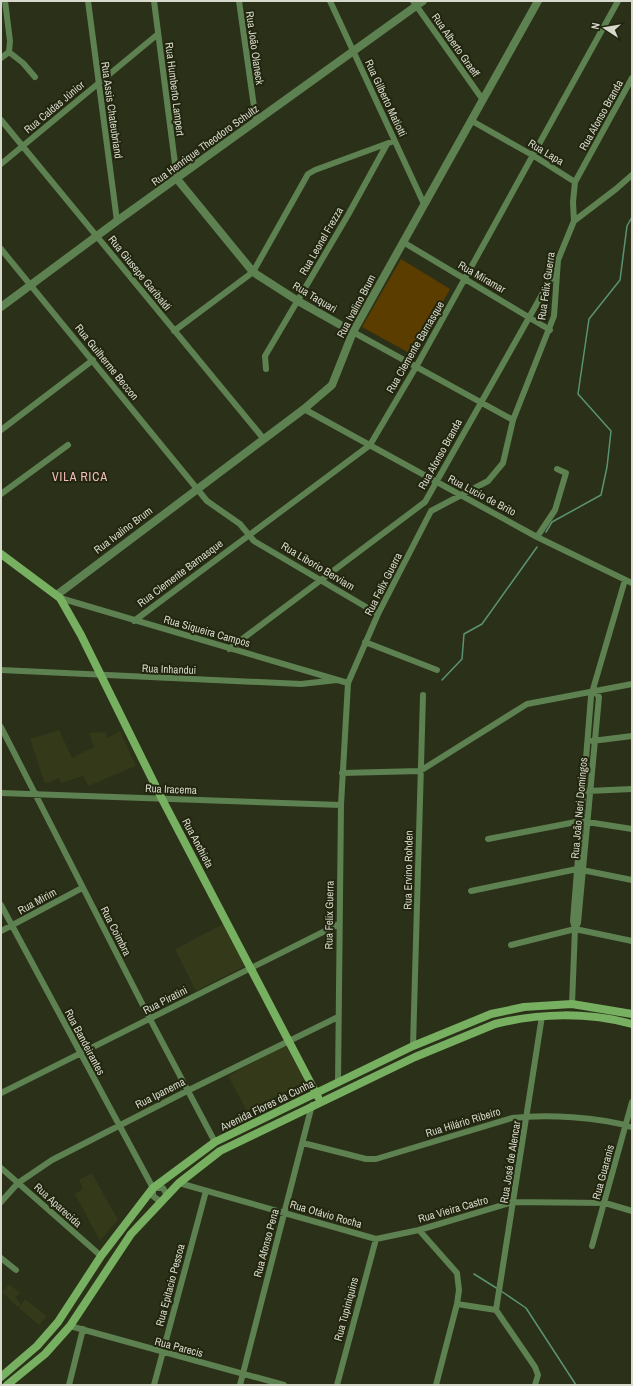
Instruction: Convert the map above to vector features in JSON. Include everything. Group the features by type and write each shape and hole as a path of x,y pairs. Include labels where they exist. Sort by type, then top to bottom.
{"main road":[{"name":"Rua Siqueira Campos","path":"1,554 59,596"},
{"name":"Rua Anchieta","path":"59,596 101,676 162,799 316,1093 316,1104"},
{"name":"Avenida Flores da Cunha","path":"1,1377 37,1346 58,1322 101,1256 153,1188 215,1142 413,1046 491,1014 524,1007 572,1004 632,1014"},
{"path":"552,1015 571,1010 572,1004"},
{"path":"542,1016 543,1008 555,1005"},
{"name":"Avenida Flores da Cunha","path":"7,1385 45,1354 70,1326 131,1234 179,1183 220,1151 316,1104 480,1029 508,1020 552,1015 597,1016 632,1024"}],"street":[{"path":"1,58 9,52 10,41 5,1"},
{"name":"Rua Assis Chateubriand","path":"88,1 97,84 117,221"},
{"name":"Rua Humberto Lampert","path":"154,1 177,179"},
{"name":"Rua João Olaneck","path":"239,1 256,121"},
{"name":"Rua Gilberto Matiotti","path":"330,1 424,204"},
{"name":"Rua Ivalino Brum","path":"59,596 196,488 304,409 332,385 353,332 538,1"},
{"name":"Rua Clemente Barnasque","path":"134,621 370,445 534,156 618,1"},
{"name":"Rua Henrique Theodoro Schultz","path":"1,307 418,2"},
{"name":"Rua Alberto Graeff","path":"418,2 483,100"},
{"name":"Rua Caldas Júnior","path":"1,164 158,34"},
{"path":"9,52 23,63 35,77"},
{"name":"Rua Afonso Branda","path":"575,182 632,78"},
{"name":"Rua Giusepe Garibaldi","path":"1,120 263,438"},
{"name":"Rua Lapa","path":"472,121 534,156 575,182"},
{"path":"174,331 253,272 308,174 315,170 394,141"},
{"name":"Rua Leonel Frezza","path":"266,369 265,356 387,144"},
{"name":"Rua Felix Guerra","path":"338,1082 341,805 348,683 378,614 431,511 464,496 488,481 503,463 513,420 550,330 556,302 560,252 574,221 632,175"},
{"name":"Rua Taquari","path":"177,179 253,272 298,301 513,420"},
{"path":"574,221 573,202 575,182"},
{"name":"Rua Miramar","path":"403,242 550,330"},
{"name":"Rua Guilherme Beccon","path":"1,249 207,501 240,524 249,534"},
{"name":"Rua Afonso Branda","path":"229,649 425,502 558,266"},
{"path":"1,430 93,360"},
{"name":"Rua Lucio de Brito","path":"304,409 537,537 632,583"},
{"path":"1,494 68,445"},
{"path":"537,537 555,510 566,473 557,469"},
{"name":"Rua Liborio Berviam","path":"249,534 254,541 378,614"},
{"name":"Rua João Neri Domingos","path":"587,792 591,696 625,580"},
{"name":"Rua Siqueira Campos","path":"59,596 134,621 348,683"},
{"path":"365,642 437,670"},
{"name":"Rua Inhandui","path":"1,670 101,676 301,684 337,680"},
{"path":"342,773 420,771 527,704 594,690 632,684"},
{"name":"Rua João Neri Domingos","path":"572,1004 575,929 572,921 580,869 587,792 595,740 599,697 594,690"},
{"name":"Rua Ervino Rohden","path":"413,1046 423,695"},
{"name":"Rua Coimbra","path":"1,727 82,888 215,1142"},
{"path":"588,741 632,736"},
{"path":"587,792 632,789"},
{"name":"Rua Iracema","path":"1,793 341,805"},
{"path":"488,839 584,821 632,829"},
{"path":"471,891 580,869 632,880"},
{"name":"Rua Mirim","path":"1,931 82,888"},
{"name":"Rua Bandeirantes","path":"1,905 118,1126 153,1188 153,1196 161,1202"},
{"name":"Rua Piratini","path":"1,1092 339,924"},
{"path":"511,945 575,929 632,941"},
{"name":"Rua José de Alencar","path":"496,1310 542,1016"},
{"name":"Rua Ipanema","path":"1,1202 18,1183 52,1160 187,1091 338,1017"},
{"name":"Rua Guaranis","path":"592,1246 629,1126 632,1102"},
{"name":"Rua Afonso Pena","path":"240,1385 284,1213 303,1143 316,1104"},
{"name":"Rua Hilário Ribeiro","path":"303,1143 366,1159 376,1159 512,1118 527,1116 601,1120 629,1126"},
{"name":"Rua Aparecida","path":"1,1168 101,1256"},
{"name":"Rua Otávio Rocha","path":"179,1183 376,1239"},
{"path":"153,1188 163,1188 167,1195"},
{"name":"Rua Epitacio Pessoa","path":"154,1385 206,1191"},
{"name":"Rua Vieira Castro","path":"376,1239 419,1230 513,1202 605,1203 632,1211"},
{"path":"419,1230 457,1273 459,1290 457,1304 436,1385"},
{"name":"Rua Tupiniquins","path":"337,1385 376,1239"},
{"path":"1,1258 16,1270"},
{"path":"457,1304 496,1310 535,1367 538,1375 535,1385"},
{"name":"Rua Parecis","path":"70,1326 284,1385"},
{"path":"69,1385 83,1329"}],"shaded area":[{"path":"401,259 450,289 413,355 362,327"},
{"path":"59,730 72,758 94,747 89,733 105,732 108,738 120,731 136,766 88,786 83,776 61,783 59,778 45,784 30,739"},
{"path":"223,924 245,966 196,991 175,949"},
{"path":"286,1044 305,1082 247,1111 228,1076"},
{"path":"92,1173 118,1220 100,1241 75,1194 83,1189 79,1180"},
{"path":"9,1284 20,1293 15,1297 21,1304 18,1307 2,1292"},
{"path":"25,1299 47,1316 39,1325 19,1308"}],"waterway":[{"path":"546,532 552,522 601,495 607,467 611,431 578,394 589,319 620,280 627,226 632,217"},
{"path":"442,680 462,659 464,634 482,624 537,547"},
{"path":"474,1274 498,1289"},
{"path":"501,1291 526,1308 576,1385"}],"district":[{"name":"VILA RICA","path":"80,477"}]}
